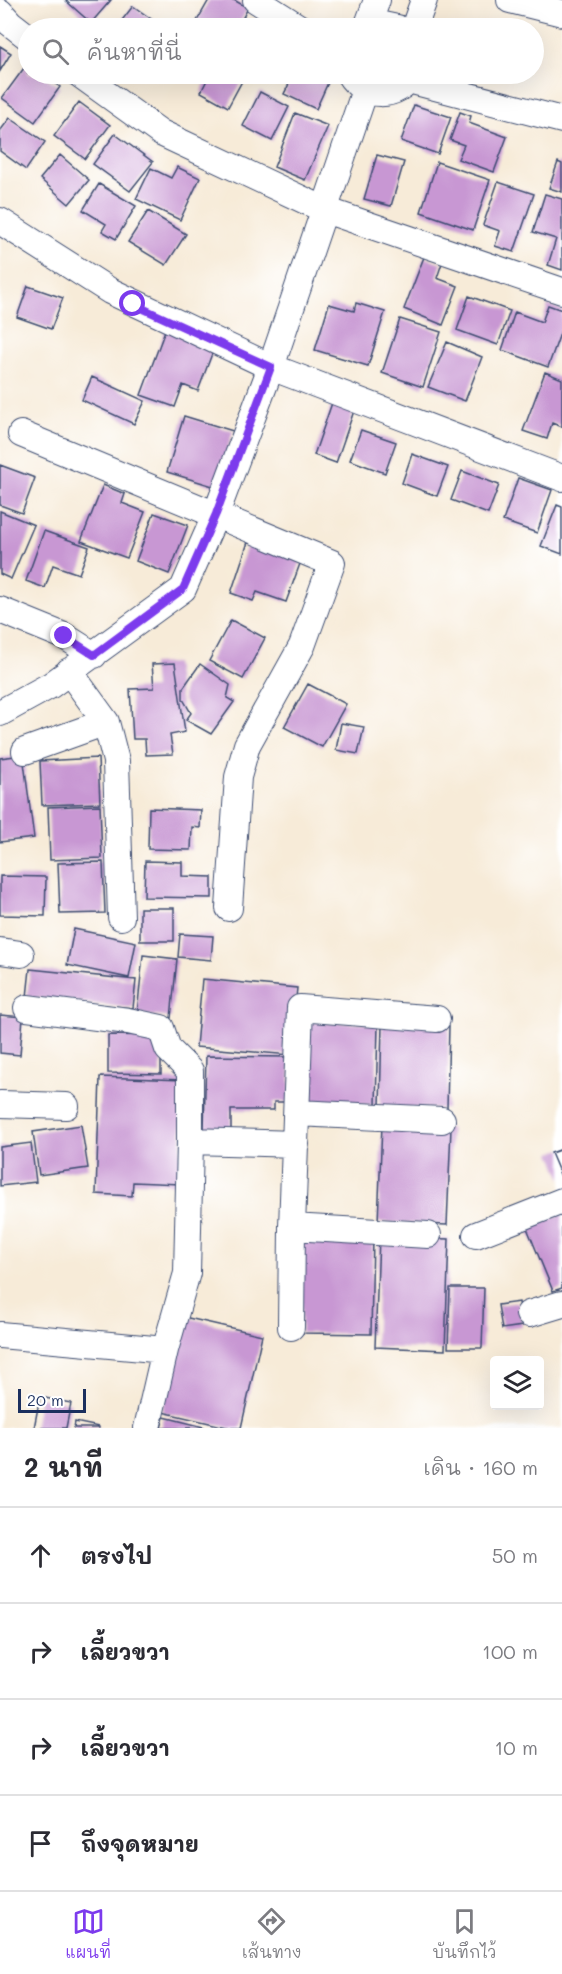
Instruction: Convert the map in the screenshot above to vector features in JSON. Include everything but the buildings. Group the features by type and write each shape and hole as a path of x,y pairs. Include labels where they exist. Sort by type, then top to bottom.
{"street":[{"path":"256,0 284,18"},
{"path":"370,18 377,0"},
{"path":"418,18 424,0"},
{"path":"510,0 562,14"},
{"path":"0,12 18,29"},
{"path":"93,84 161,133 325,210 562,291"},
{"path":"0,713 51,685 183,589 216,514 271,367 325,210 356,84"},
{"path":"360,84 376,93 388,93 404,84"},
{"path":"435,84 562,120"},
{"path":"0,221 86,278 117,295 271,367 562,478"},
{"path":"21,434 332,564 303,646 247,745 238,777 229,908"},
{"path":"0,610 64,636 94,655"},
{"path":"69,671 106,722 116,761 121,917"},
{"path":"26,751 106,722"},
{"path":"27,1008 128,1021 161,1028 168,1049 190,1071 187,1274 165,1350 147,1428"},
{"path":"291,1327 292,1227 300,1008 436,1019"},
{"path":"0,1104 66,1106"},
{"path":"297,1113 442,1120"},
{"path":"190,1141 296,1144"},
{"path":"476,1235 562,1202"},
{"path":"292,1227 428,1235"},
{"path":"529,1314 562,1304"},
{"path":"0,1335 165,1350"}],"route":[{"path":"64,636 94,655 183,589 216,514 271,367 133,304"}]}
